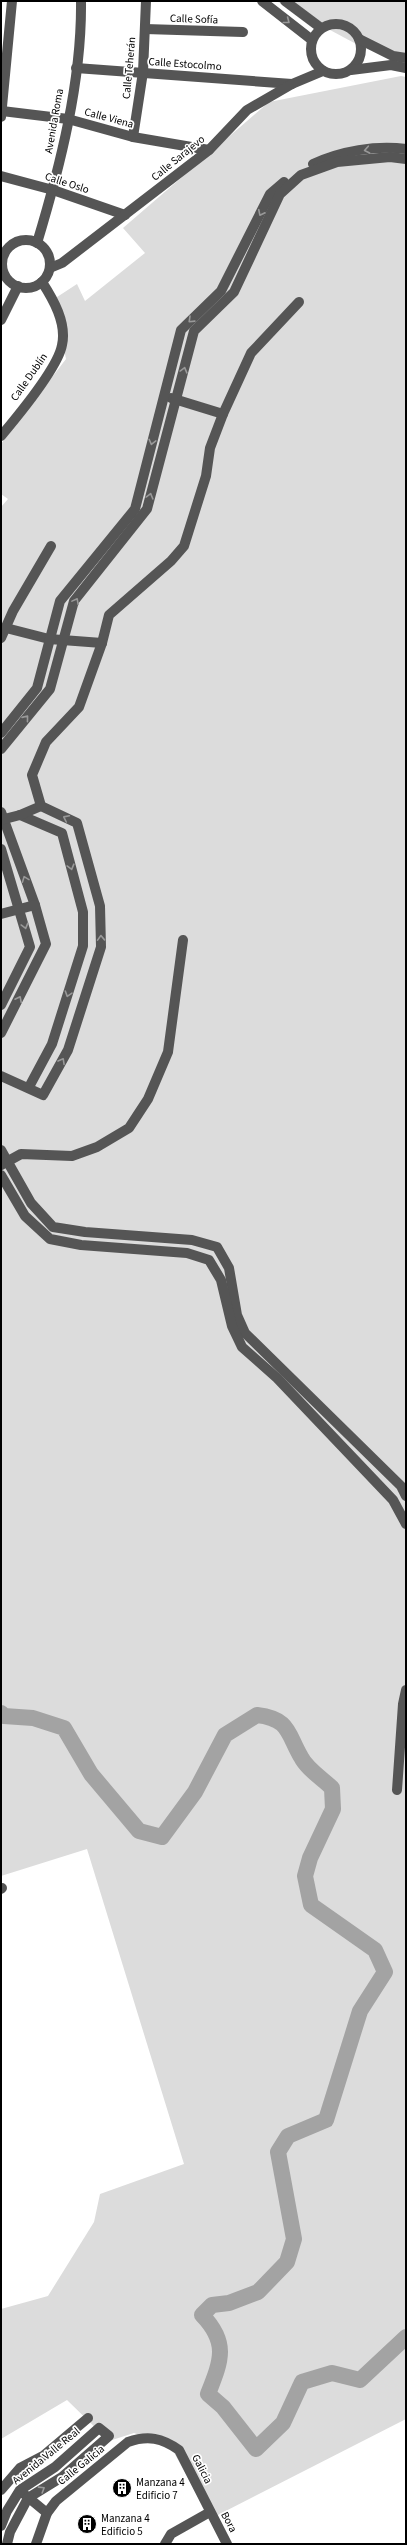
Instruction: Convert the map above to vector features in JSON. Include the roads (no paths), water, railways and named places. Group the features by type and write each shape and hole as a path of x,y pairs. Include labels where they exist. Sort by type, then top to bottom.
{"street":[{"path":"2,114 12,1"},
{"name":"Avenida Roma","path":"38,243 53,190 68,119 76,68 81,1"},
{"name":"Calle Teherán","path":"133,137 143,72 146,1"},
{"path":"262,1 312,40"},
{"path":"285,1 321,28"},
{"path":"406,58 392,61 351,70 337,75 323,71 312,58 312,40 321,28 328,25 344,25 351,28 359,39 392,61 406,68"},
{"name":"Calle Sofía","path":"145,29 243,32"},
{"path":"351,70 360,58 359,39"},
{"name":"Calle Estocolmo","path":"76,68 292,84"},
{"name":"Calle Sarajevo","path":"50,268 62,263 209,150 247,110 292,84 323,71"},
{"name":"Calle Viena","path":"2,114 68,119 133,137 209,150"},
{"path":"1,749 50,689 74,601 147,509 194,331 234,292 258,231 270,194 292,174 327,157 385,146 406,149"},
{"path":"1,733 37,688 60,601 135,509 180,330 221,291 280,194 301,175 337,162 390,157 406,159"},
{"name":"Calle Oslo","path":"1,176 53,190 125,215"},
{"path":"22,240 38,243 48,253 50,268 42,282 30,287 18,286 6,276 3,269 3,253 9,247 22,240"},
{"name":"Calle Dublín","path":"2,434 55,364 63,344 60,319 54,301 42,282"},
{"path":"1,320 18,286"},
{"path":"1,1076 29,1087 43,1095 68,1050 101,947 100,906 76,823 41,806 32,775 46,742 79,706 102,643 109,615 171,561 184,546 206,476 210,448 223,414 251,353 299,302"},
{"path":"164,396 223,414"},
{"path":"1,638 13,610 51,546"},
{"path":"6,628 49,639 102,643"},
{"path":"1,1034 46,944 35,905 2,817 20,815 41,806"},
{"path":"20,815 62,833 82,912 83,946 52,1044 29,1087"},
{"path":"1,849 30,946 1,1005"},
{"path":"1,914 35,905"},
{"path":"4,1163 21,1154 72,1156 97,1147 129,1128 148,1099 168,1052 183,940"},
{"path":"1,1150 4,1163 31,1203 53,1227 85,1232 192,1240 217,1247 229,1268 237,1315 245,1333 401,1486 406,1496"},
{"path":"1,1175 26,1216 50,1239 81,1245 187,1253 209,1260 221,1280 232,1326 242,1347 277,1378 393,1500 406,1524"},
{"path":"397,1790 400,1742 406,1690"},
{"path":"47,2513 20,2490 4,2486 20,2468 43,2456 88,2418"},
{"name":"Avenida Valle Real","path":"1,2526 7,2511 20,2490 54,2467 99,2428 109,2436 62,2478 28,2498 10,2532 7,2544"},
{"name":"Calle Galicia","path":"36,2544 47,2513 56,2500 128,2442 140,2438 152,2437 167,2442"},
{"name":"Galicia","path":"167,2442 179,2450 210,2512"},
{"path":"165,2544 170,2534 210,2512"},
{"name":"Bora","path":"210,2512 227,2544"}],"waterway":[{"path":"1,1713 4,1716 33,1718 64,1728 91,1774 139,1831 162,1837 195,1792 225,1735 257,1715 268,1717 282,1724 290,1734 296,1748 311,1770 332,1788 333,1809 310,1858 305,1876 311,1905 375,1950 385,1972 360,2011 326,2120 288,2136 278,2152 294,2239 287,2262 258,2292 229,2303 212,2305 202,2315 211,2325 216,2335 220,2353 219,2362 208,2394 223,2407 256,2449 283,2423 302,2382 332,2373 360,2380 406,2337"}],"place":[{"name":"Manzana 4 Edificio 7","path":"122,2488"},
{"name":"Manzana 4 Edificio 5","path":"87,2524"}]}
